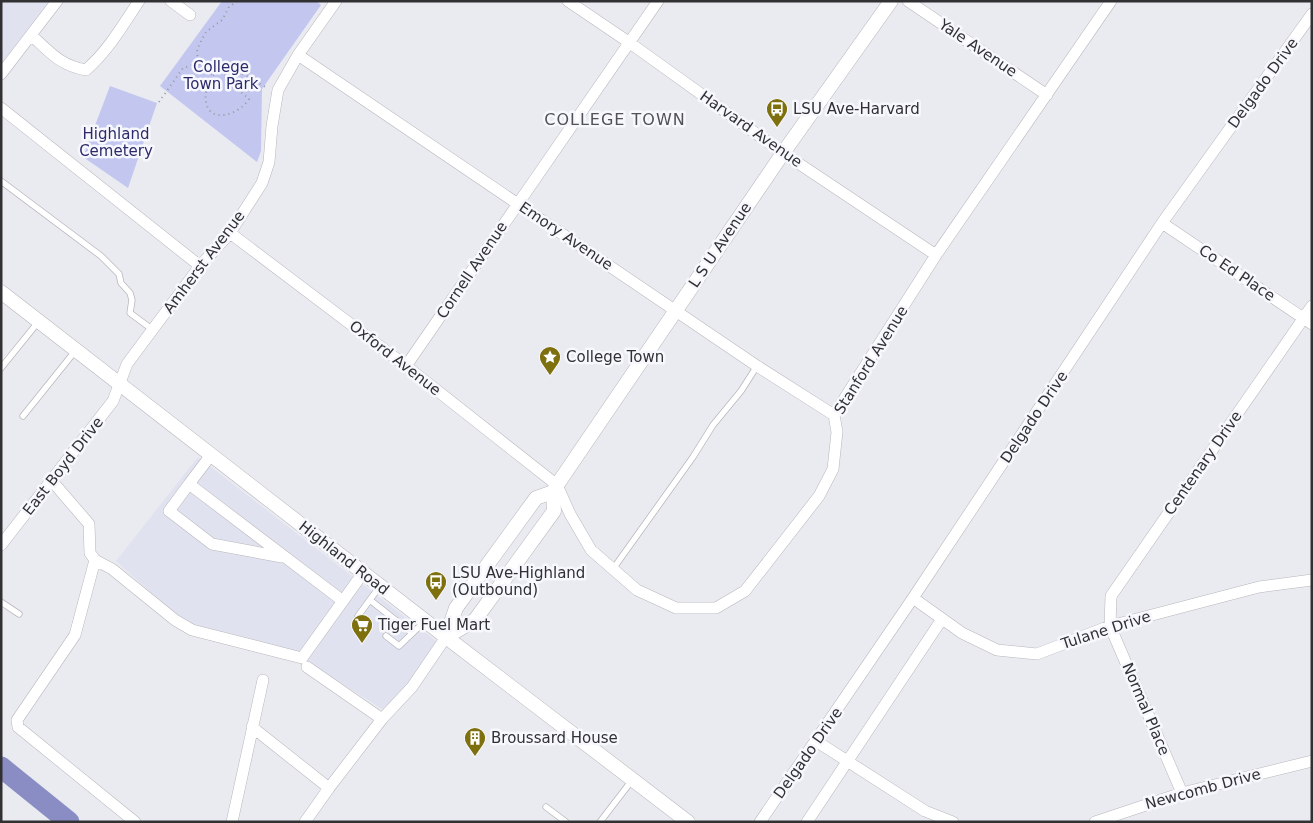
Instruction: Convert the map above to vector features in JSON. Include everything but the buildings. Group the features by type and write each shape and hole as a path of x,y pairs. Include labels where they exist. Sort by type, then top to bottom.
{"street":[{"path":"1,74 57,1"},
{"path":"31,35 61,62 74,68 86,70 97,61 109,46 139,1"},
{"path":"171,1 190,15"},
{"name":"Amherst Avenue","path":"120,384 127,364 200,266 230,233 262,183 269,162 278,90 298,56 336,1"},
{"name":"Harvard Avenue","path":"568,1 630,43 782,153 936,255"},
{"name":"Cornell Avenue","path":"406,366 658,1"},
{"name":"L S U Avenue","path":"446,637 456,608 536,498 555,489 782,153 891,1"},
{"name":"Yale Avenue","path":"908,1 1047,95"},
{"name":"Stanford Avenue","path":"555,489 591,550 637,590 676,608 716,608 745,590 775,554 823,489 833,469 837,432 834,416 936,255 1111,1"},
{"name":"Delgado Drive","path":"760,822 914,598 1162,223 1312,14"},
{"name":"Emory Avenue","path":"298,56 834,416"},
{"path":"1,108 200,266"},
{"name":"Co Ed Place","path":"1162,223 1308,321"},
{"name":"Oxford Avenue","path":"230,233 406,366 555,489"},
{"name":"Highland Road","path":"1,292 425,621 688,822"},
{"name":"Centenary Drive","path":"1110,626 1111,596 1308,321 1312,306"},
{"name":"East Boyd Drive","path":"2,542 114,402 120,384"},
{"path":"211,455 169,511 212,544 286,558"},
{"path":"52,481 89,524 90,553 95,560 112,569 176,620 192,630 302,658 364,573"},
{"path":"189,484 343,601"},
{"name":"L S U Avenue","path":"446,637 474,620 549,519 554,511 555,489"},
{"path":"95,560 75,635 17,720 18,727 135,822"},
{"name":"Tulane Drive","path":"914,598 962,633 997,650 1037,654 1110,626 1259,587 1312,580"},
{"path":"807,822 942,619"},
{"name":"Normal Place","path":"1110,626 1182,793"},
{"path":"305,822 328,788 382,719 412,687 446,637"},
{"path":"308,667 382,719"},
{"path":"232,822 262,680"},
{"path":"252,727 328,788"},
{"path":"816,742 925,811 953,822"},
{"name":"Newcomb Drive","path":"1095,822 1182,793 1312,761"}],"lane":[{"path":"1,181 100,256 119,274 121,283 130,293 132,300 130,313 153,330"},
{"path":"1,368 39,321"},
{"path":"23,416 76,350"},
{"path":"613,569 694,456 713,425 741,391 758,366"},
{"path":"366,622 358,616 380,586"},
{"path":"370,600 412,633"},
{"path":"1,602 19,614"},
{"path":"386,636 399,646 425,621"},
{"path":"600,822 633,780"},
{"path":"546,807 566,822"}],"path":[{"path":"198,64 198,50 202,38 206,32 222,20 229,7 237,1"},
{"path":"159,102 183,68 198,64 213,75"},
{"path":"213,75 236,71 264,86 278,90"},
{"path":"213,75 206,97 206,105 214,113 221,115 232,114 244,107 249,99 222,72"}],"shaded area":[{"path":"1,1 61,1 1,80"},
{"path":"198,457 441,645 385,711 302,658 192,630 116,561"}],"green space":[{"name":"College Town Park","path":"222,1 316,1 321,5 262,89 261,151 257,162 160,86"},
{"name":"Highland Cemetery","path":"110,86 157,103 128,188 83,157"}],"waterway":[{"path":"1,767 69,822"}],"place":[{"name":"LSU Ave-Harvard","path":"777,128"},
{"name":"College Town","path":"550,376"},
{"name":"LSU Ave-Highland (Outbound)","path":"436,601"},
{"name":"Tiger Fuel Mart","path":"362,644"},
{"name":"Broussard House","path":"475,757"}],"district":[{"name":"COLLEGE TOWN","path":"615,119"}]}
